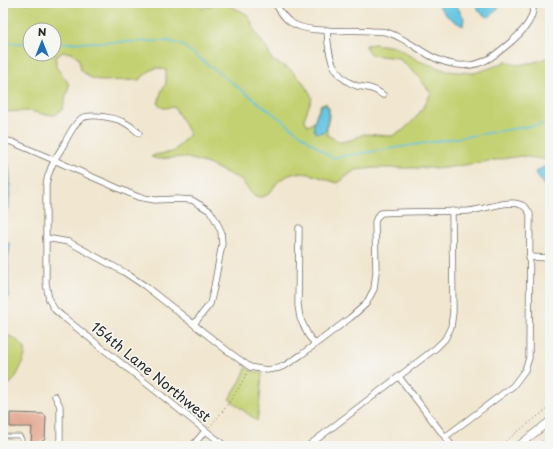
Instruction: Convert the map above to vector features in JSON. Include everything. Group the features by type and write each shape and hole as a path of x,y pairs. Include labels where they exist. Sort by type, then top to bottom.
{"street":[{"path":"275,3 280,13 291,22 304,28 327,30 362,30 390,33 437,59 456,65 482,63 491,58 518,36 526,27 532,18 534,8 533,3"},
{"path":"327,30 330,58 340,76 352,84 373,89 383,95"},
{"name":"154th Lane Northwest","path":"139,133 126,123 118,120 90,116 81,119 72,130 54,160 48,173 46,185 46,283 49,300 55,310 62,316 225,446"},
{"path":"3,140 17,144 138,197 155,200 192,200 210,211 220,231 222,244 210,304 194,324"},
{"path":"46,238 69,242 124,272 145,286 250,367 267,370 286,365 350,318 366,304 374,289 376,272 376,222 381,213 400,211 469,211 512,203 524,205 530,214 529,358 525,370 513,386 445,437"},
{"path":"308,446 400,377 445,339 451,327 452,312 452,211"},
{"path":"299,228 298,305 300,318 308,335 315,344"},
{"path":"529,257 550,258"},
{"path":"400,377 452,446"},
{"path":"55,396 60,406 60,446"},
{"path":"518,446 550,421"},
{"path":"191,446 206,431"}],"lane":[{"path":"3,436 20,436 22,439 22,446"}],"path":[{"path":"206,431 215,421 241,384 250,367"},
{"path":"499,446 550,407"},
{"path":"535,446 550,435"}],"green space":[{"path":"3,3 196,3 203,8 218,3 225,3 248,15 257,35 267,49 272,60 291,70 302,81 312,98 304,119 308,126 313,123 321,104 326,103 329,108 327,135 340,142 351,140 364,134 392,136 402,131 413,121 423,108 431,93 417,75 398,58 372,55 366,50 366,45 375,44 396,47 419,61 447,71 474,73 507,61 517,65 550,58 550,160 521,156 445,168 374,168 355,170 338,183 309,174 297,173 281,180 268,195 261,197 255,197 240,179 208,164 185,157 158,159 151,157 154,155 173,152 189,134 174,107 163,108 158,104 161,92 166,83 166,70 157,68 151,70 139,80 101,81 89,77 81,70 79,59 73,53 62,53 62,22 22,22 22,62 56,62 56,67 69,85 63,109 55,115 30,111 3,112"},
{"path":"3,333 23,346 25,349 25,356 16,377 11,383 3,387"},
{"path":"246,368 262,373 257,421 229,399 241,380"}],"water":[{"path":"437,3 455,3 464,18 463,26 448,17"},
{"path":"476,3 499,3 500,5 499,8 489,17 480,12"},
{"path":"325,104 329,109 326,129 324,132 316,133 314,130 315,120 322,105"},
{"path":"3,155 6,155 10,174 9,208 6,210 3,210"},
{"path":"550,163 550,191 544,186 536,173"},
{"path":"3,240 6,240 10,245 8,261 9,296 7,298 3,297"}],"building":[{"path":"10,413 43,414 46,416 45,439 38,445 31,445 32,427 10,427"}],"waterway":[{"path":"62,43 168,41 182,45 332,158 550,123"},
{"path":"3,43 22,43"}]}
